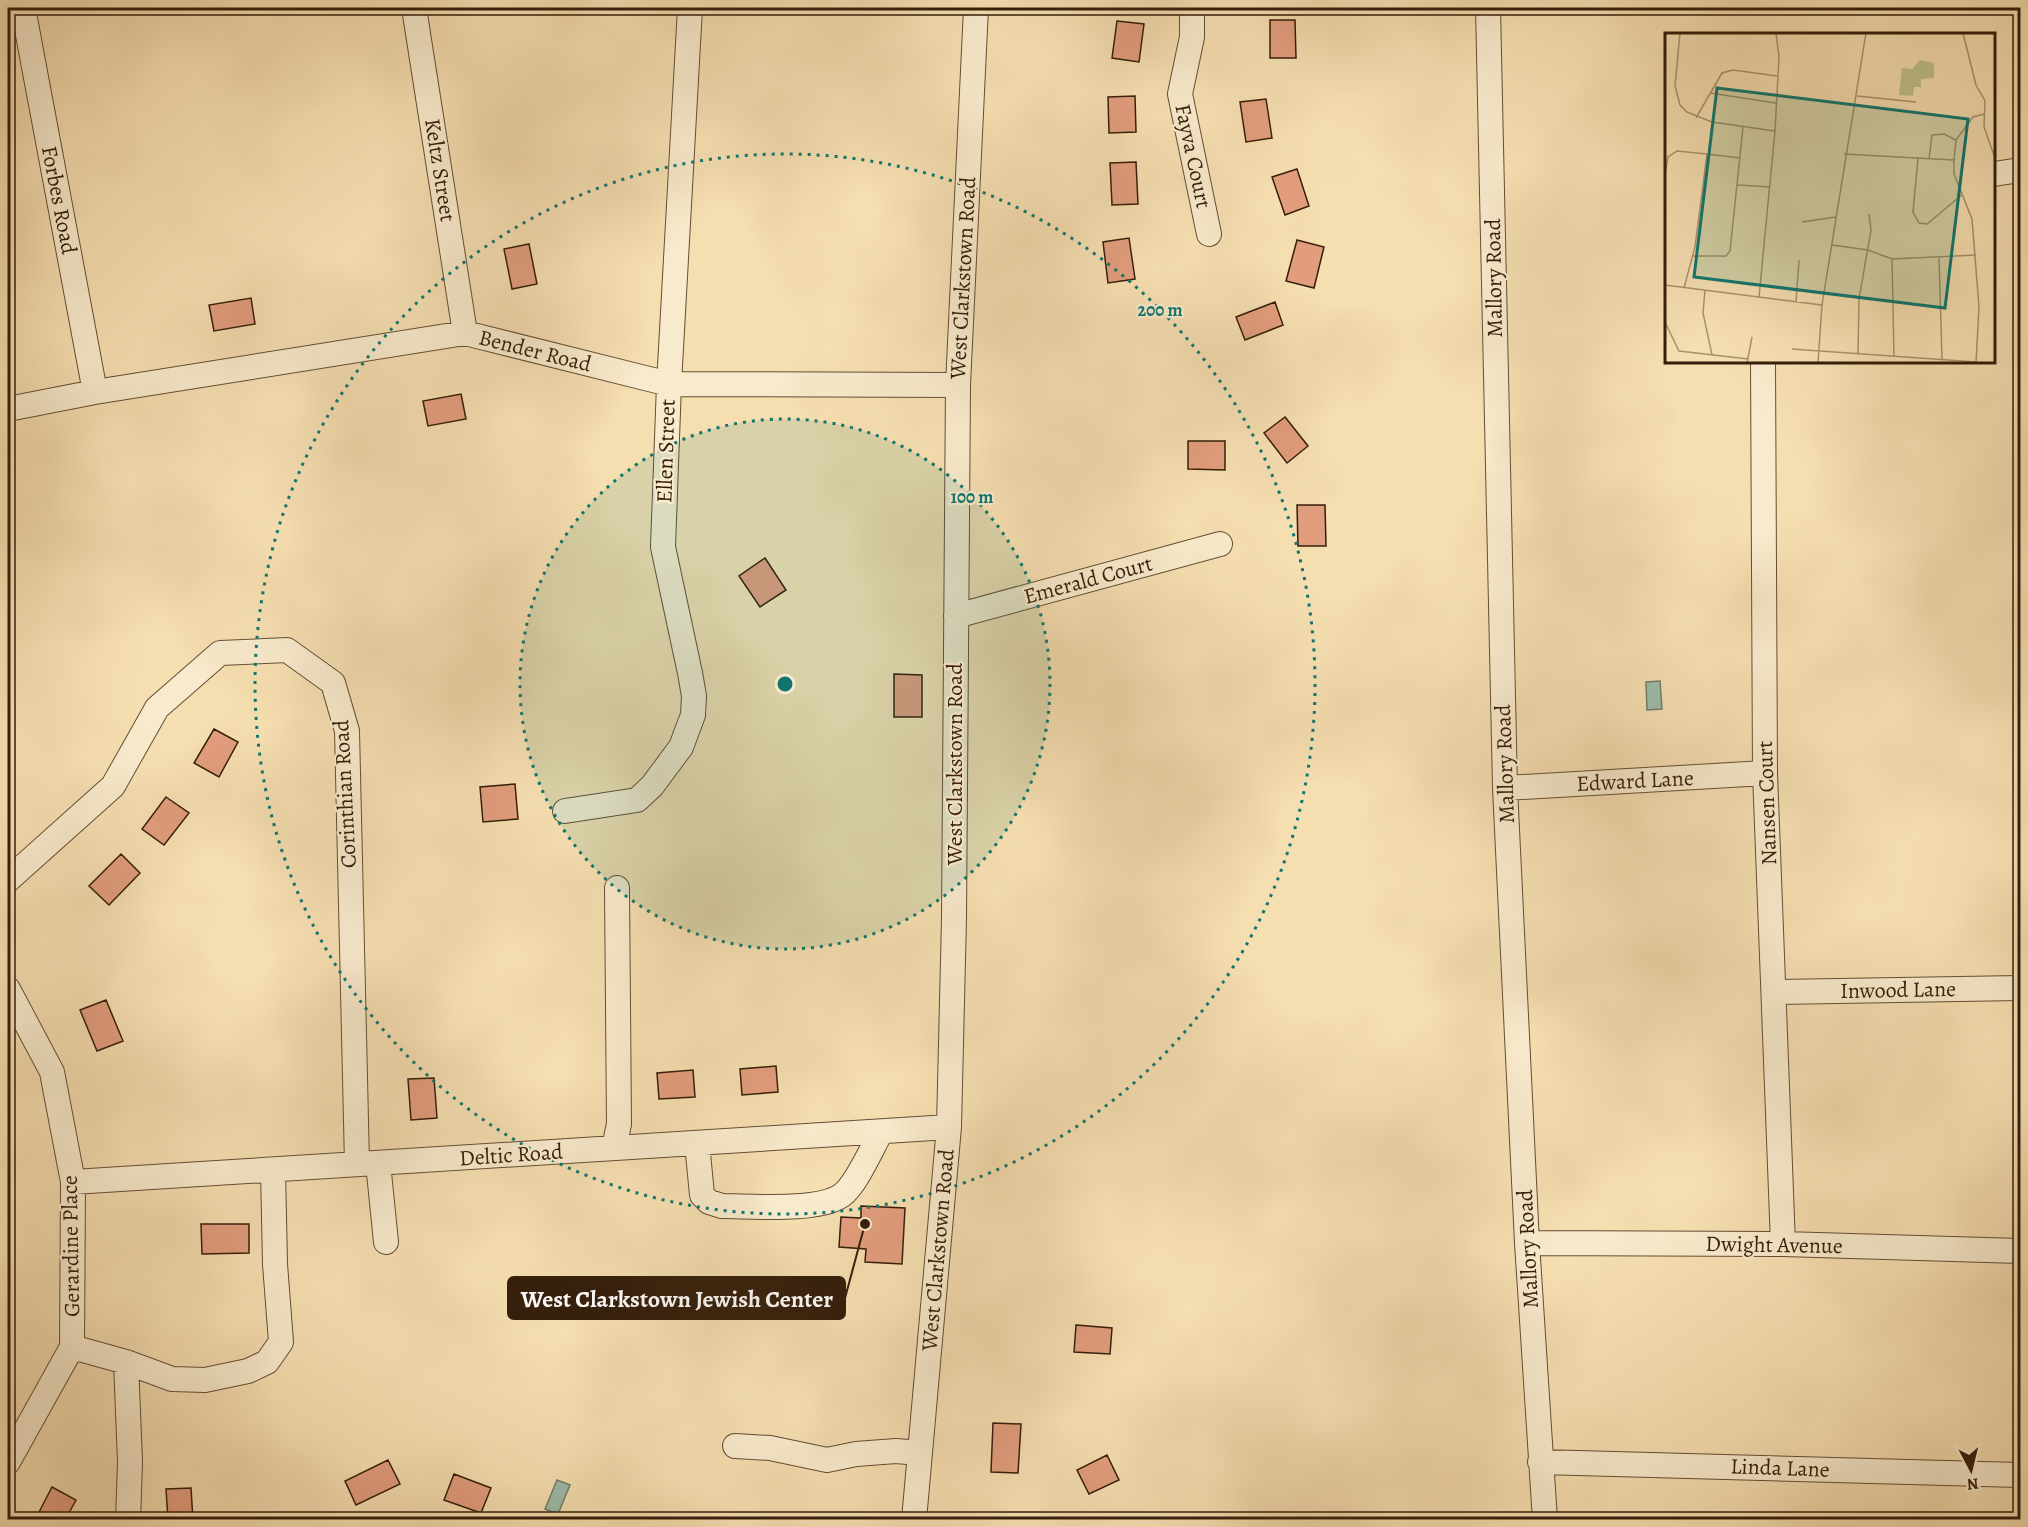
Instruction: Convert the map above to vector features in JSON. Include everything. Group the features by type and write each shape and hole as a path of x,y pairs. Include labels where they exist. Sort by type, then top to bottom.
{"street":[{"name":"Forbes Road","path":"23,8 95,392"},
{"name":"Keltz Street","path":"414,8 465,333"},
{"name":"Ellen Street","path":"565,811 637,800 652,786 681,747 693,715 694,696 690,673 663,547 669,384 690,8"},
{"name":"West Clarkstown Road","path":"914,1520 949,1128 954,918 958,385 976,8"},
{"name":"Fayva Court","path":"1192,8 1192,37 1180,94 1209,234"},
{"name":"Mallory Road","path":"1488,8 1505,788 1527,1243 1545,1520"},
{"path":"1995,174 2020,170"},
{"name":"Bender Road","path":"8,409 95,392 465,333 669,384 958,385"},
{"name":"Nansen Court","path":"1763,363 1765,773 1783,1244"},
{"name":"Emerald Court","path":"956,616 1221,544"},
{"name":"Corinthian Road","path":"8,880 113,786 158,708 220,653 287,650 333,683 347,731 368,1164 387,1242"},
{"name":"Edward Lane","path":"1505,788 1765,773"},
{"path":"614,1148 619,1125 617,888"},
{"name":"Inwood Lane","path":"1775,992 2020,988"},
{"name":"Gerardine Place","path":"8,989 52,1072 73,1182 72,1347 8,1462"},
{"name":"Deltic Road","path":"73,1182 949,1128"},
{"path":"698,1143 702,1195 709,1202 722,1206 806,1206 830,1202 843,1194 863,1165 881,1132"},
{"path":"72,1347 126,1362 172,1379 205,1380 248,1371 267,1362 280,1342 275,1264 273,1170"},
{"name":"Dwight Avenue","path":"1527,1243 1783,1244 2020,1251"},
{"path":"126,1362 130,1462 128,1520"},
{"path":"735,1446 770,1448 827,1460 855,1454 896,1451 920,1453"},
{"name":"Linda Lane","path":"1540,1462 2020,1475"}],"shaded area":[{"path":"1660,681 1662,709 1647,710 1646,682"},
{"path":"557,1480 570,1485 558,1514 545,1509"}],"building":[{"path":"1270,20 1295,20 1296,58 1270,58"},
{"path":"1117,21 1144,24 1139,62 1112,58"},
{"path":"1135,96 1136,132 1109,133 1108,97"},
{"path":"1266,99 1272,138 1246,142 1240,102"},
{"path":"1136,162 1138,204 1112,205 1110,163"},
{"path":"1297,169 1309,206 1285,215 1272,177"},
{"path":"1129,238 1135,279 1108,283 1103,242"},
{"path":"1297,240 1324,247 1314,288 1286,281"},
{"path":"529,244 537,284 512,289 504,249"},
{"path":"251,298 255,324 214,331 209,305"},
{"path":"1275,302 1283,325 1245,340 1236,317"},
{"path":"461,394 466,419 428,426 423,401"},
{"path":"1285,417 1308,446 1287,463 1264,433"},
{"path":"1188,441 1225,441 1225,470 1188,469"},
{"path":"1297,505 1325,505 1326,546 1298,546"},
{"path":"765,558 786,590 760,607 739,576"},
{"path":"894,674 922,675 922,717 894,717"},
{"path":"214,729 238,742 219,777 194,763"},
{"path":"515,784 518,819 483,822 480,787"},
{"path":"166,797 189,813 164,845 142,829"},
{"path":"121,854 140,873 109,905 89,886"},
{"path":"106,1000 123,1041 97,1051 80,1010"},
{"path":"776,1066 778,1092 742,1095 740,1069"},
{"path":"693,1070 695,1097 659,1099 657,1073"},
{"path":"434,1078 437,1118 411,1120 408,1079"},
{"path":"861,1206 905,1208 902,1264 865,1262 866,1249 839,1247 841,1217 861,1218"},
{"path":"201,1224 249,1224 249,1253 202,1254"},
{"path":"1076,1325 1112,1328 1110,1354 1074,1352"},
{"path":"993,1423 1021,1424 1018,1473 991,1472"},
{"path":"1107,1455 1119,1480 1089,1494 1077,1470"},
{"path":"388,1460 400,1484 356,1505 345,1481"},
{"path":"454,1474 491,1488 481,1513 444,1500"},
{"path":"52,1487 76,1500 65,1520 35,1520"},
{"path":"191,1488 193,1520 168,1520 166,1489"}],"place":[{"name":"West Clarkstown Jewish Center","path":"865,1224"}]}
